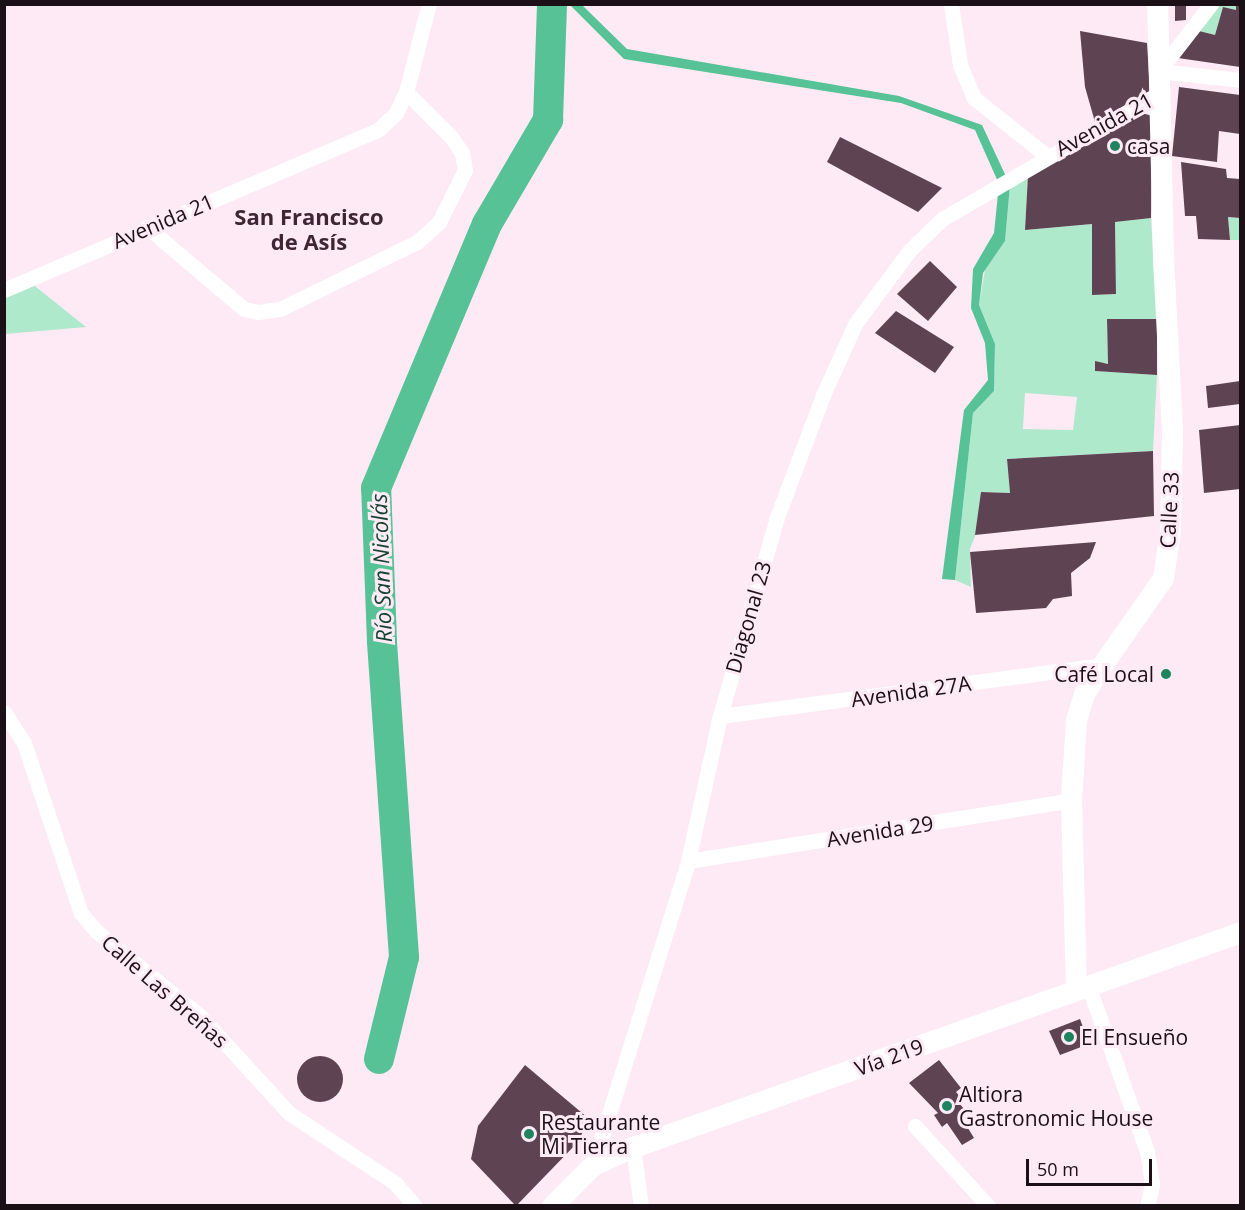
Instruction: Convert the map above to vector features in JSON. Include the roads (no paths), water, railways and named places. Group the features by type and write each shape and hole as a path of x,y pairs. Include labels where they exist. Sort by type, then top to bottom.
{"main road":[{"name":"Calle 33","path":"1082,987 1071,800 1076,720 1084,694 1163,579 1170,530 1172,431 1163,260 1161,92 1157,4"},
{"name":"Vía 219","path":"552,1206 593,1165 633,1147 1240,932"}],"street":[{"name":"Avenida 21","path":"4,290 379,129 396,113 406,92 429,4"},
{"path":"951,4 960,65 974,99 1047,156"},
{"path":"1160,71 1211,4"},
{"path":"1160,71 1240,80"},
{"path":"147,227 244,309 258,312 280,309 417,242 439,222 465,170 462,153 452,138 406,92"},
{"name":"Avenida 21","path":"1047,156 1161,92"},
{"name":"Diagonal 23","path":"593,1165 688,861 720,716 777,517 823,395 855,324 909,251 942,219 1047,156"},
{"name":"Avenida 27A","path":"720,716 1102,665"},
{"name":"Calle Las Breñas","path":"7,719 54,823 81,913 96,931 201,1017 289,1113 395,1184 415,1206"},
{"name":"Avenida 29","path":"688,861 1071,800"},
{"path":"1082,987 1147,1152 1152,1185 1147,1206"},
{"path":"915,1126 988,1206"},
{"path":"633,1147 641,1206"}],"waterway":[{"name":"Río San Nicolás","path":"379,1059 404,957 382,641 376,488 487,224 548,120 552,4"}],"place":[{"name":"casa","path":"1115,146"},
{"name":"Café Local","path":"1166,674"},
{"name":"El Ensueño","path":"1069,1037"},
{"name":"Altiora Gastronomic House","path":"947,1106"},
{"name":"Restaurante Mi Tierra","path":"529,1134"}],"district":[{"name":"San Francisco de Asís","path":"309,228"}]}
